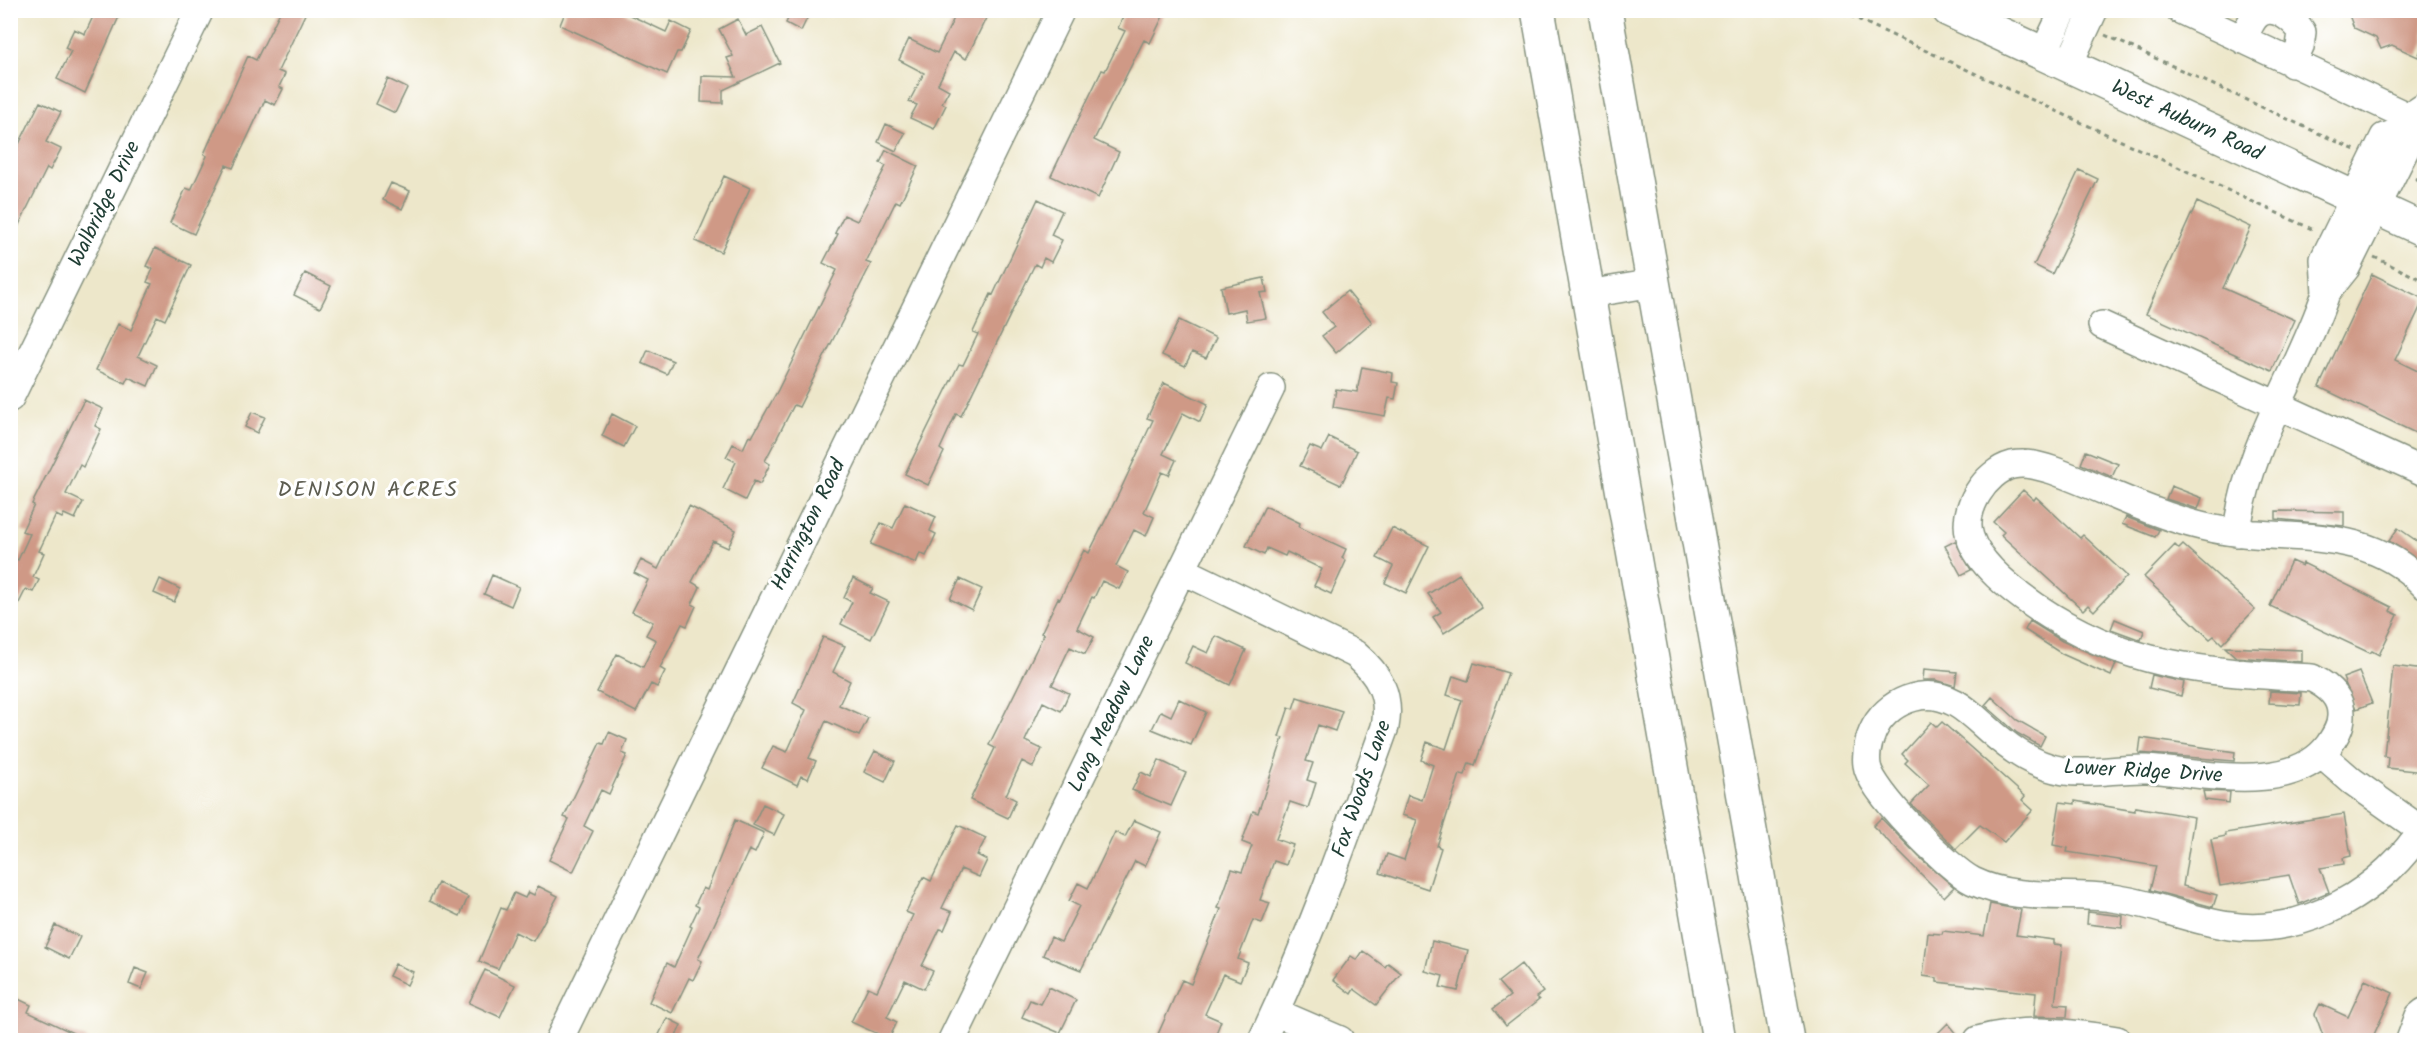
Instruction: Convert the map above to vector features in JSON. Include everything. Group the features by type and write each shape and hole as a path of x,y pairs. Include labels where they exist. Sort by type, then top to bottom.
{"main road":[{"path":"1538,10 1719,1041"},
{"path":"1605,10 1787,1041"},
{"name":"West Auburn Road","path":"1949,10 2424,230"}],"street":[{"name":"Walbridge Drive","path":"10,398 200,10"},
{"name":"Harrington Road","path":"559,1041 1061,10"},
{"path":"2056,60 2064,10"},
{"path":"2180,10 2412,118"},
{"path":"2243,40 2253,20 2262,11 2274,11 2294,21 2302,32 2300,47 2292,64"},
{"path":"2056,60 2098,22"},
{"path":"2237,533 2245,489 2326,293 2325,259 2365,203 2384,137 2412,118"},
{"path":"1588,294 1653,283"},
{"path":"2102,326 2424,472"},
{"name":"Long Meadow Lane","path":"952,1041 1271,388"},
{"path":"2424,585 2400,564 2358,544 2336,539 2237,533 2173,518 2033,464 2011,465 1988,480 1978,491 1969,521 1969,535 1976,549 2012,587 2055,619 2112,649 2184,669 2312,678 2324,684 2337,696 2342,717 2334,737 2322,755 2352,781 2424,830"},
{"name":"Fox Woods Lane","path":"1182,570 1355,654 1374,672 1388,709 1385,727 1341,850 1262,1041"},
{"name":"Lower Ridge Drive","path":"2322,755 2276,774 2248,778 2151,770 2066,771 2040,765 2017,752 1966,709 1938,696 1903,701 1889,709 1873,732 1868,748 1867,765 1878,790 1942,857 1972,880 2014,892 2113,898 2228,926 2272,927 2292,923 2333,908 2396,864 2424,830"},
{"path":"1275,1012 1340,1041"},
{"path":"2410,1041 2419,1016 2424,1012"},
{"path":"1978,1041 1996,1035 2045,1032 2080,1033 2117,1041"}],"path":[{"path":"1842,12 2321,233"},
{"path":"2098,22 2360,153"},
{"path":"2370,256 2424,281"}],"building":[{"path":"96,10 122,10 85,93 57,79 71,51 65,48 74,29 85,34"},
{"path":"281,10 307,10 278,71 285,74 279,87 283,89 275,105 265,100 233,168 226,165 194,234 170,223 186,188 191,190 207,156 204,154 248,56 256,60"},
{"path":"566,10 619,10 666,32 671,21 691,31 681,52 677,52 667,74 560,25"},
{"path":"792,10 811,10 801,31 786,23"},
{"path":"958,10 990,10 966,59 954,52 938,84 949,90 942,103 946,105 934,129 910,118 917,105 909,102 924,73 899,60 909,39 937,53"},
{"path":"1126,10 1166,10 1150,43 1144,40 1094,140 1119,152 1098,198 1051,176 1102,70 1105,71 1125,31 1118,28"},
{"path":"2347,10 2424,10 2424,42 2418,57 2392,45 2381,49 2376,38 2354,28"},
{"path":"738,19 746,35 762,27 780,63 723,90 723,103 701,102 702,76 736,77 727,58 733,56 719,29"},
{"path":"388,79 407,88 395,113 376,104"},
{"path":"40,102 61,112 46,142 61,149 50,170 47,168 10,243 10,162"},
{"path":"886,124 905,133 896,151 878,142"},
{"path":"886,150 918,166 900,203 896,201 866,262 871,264 799,407 794,405 765,461 770,464 760,484 754,481 745,500 723,489 736,462 726,457 733,444 743,449 778,390 837,270 823,263 838,234 835,233 844,215 857,221 886,166 880,163"},
{"path":"2079,170 2098,179 2052,274 2034,265"},
{"path":"724,176 750,188 721,252 695,241"},
{"path":"391,183 410,191 402,209 383,200"},
{"path":"1038,199 1062,211 1051,235 1062,240 1051,262 1044,258 1040,267 1035,264 961,416 956,414 940,449 944,452 928,485 905,474 959,364 963,365 978,334 973,332"},
{"path":"2197,202 2251,227 2223,288 2295,320 2272,371 2146,314"},
{"path":"155,248 191,265 165,320 157,316 138,356 157,365 148,386 128,377 125,383 96,370 118,324 131,330 152,284 147,282 153,269 146,266"},
{"path":"305,273 331,286 320,308 294,295"},
{"path":"2372,274 2424,299 2395,360 2424,374 2424,437 2319,387"},
{"path":"1264,278 1267,292 1260,293 1266,318 1247,321 1245,309 1226,313 1221,287"},
{"path":"1347,291 1372,322 1336,353 1322,336 1334,327 1322,312"},
{"path":"1179,320 1216,338 1206,358 1192,352 1185,366 1162,355"},
{"path":"648,350 673,361 667,374 642,363"},
{"path":"1362,367 1393,373 1392,382 1398,383 1395,399 1389,398 1385,416 1333,407 1336,389 1357,392"},
{"path":"1164,383 1208,404 1200,422 1183,413 1163,454 1176,460 1169,475 1162,472 1144,512 1154,517 1146,536 1134,530 1116,566 1128,572 1119,589 1102,581 1077,628 1094,637 1085,654 1070,647 1052,685 1069,693 1061,711 1043,702 1025,741 1042,749 1033,767 1022,761 1006,795 1016,800 1008,818 970,800 995,748 989,745 1044,634 1041,633 1058,598 1060,599 1084,550 1089,553 1119,493 1153,420 1147,418"},
{"path":"84,400 103,409 95,426 101,429 83,467 80,465 66,494 83,502 75,519 64,514 62,518 56,515 39,551 44,553 33,577 39,580 33,592 26,589 10,621 10,556 18,560 30,534 22,531 34,505 32,504"},
{"path":"252,412 265,417 257,433 245,427"},
{"path":"612,414 635,426 624,447 602,436"},
{"path":"1329,437 1357,451 1341,485 1300,466 1310,446 1322,451"},
{"path":"2086,451 2118,464 2112,477 2081,464"},
{"path":"2171,486 2202,498 2198,509 2166,499"},
{"path":"2023,490 2034,500 2036,497 2080,538 2083,535 2127,576 2094,611 2088,605 2083,610 2001,535 2004,532 1993,522"},
{"path":"905,503 936,517 930,531 936,534 926,556 920,553 916,563 871,544 881,523 893,528"},
{"path":"689,506 736,530 728,548 713,541 692,582 700,587 692,604 696,606 687,626 682,624 660,668 665,671 657,687 651,684 636,712 597,692 617,654 643,667 656,640 646,635 653,622 632,612 648,580 634,573 641,560 658,569"},
{"path":"1265,506 1300,523 1299,527 1346,549 1342,558 1346,561 1331,594 1314,586 1322,569 1287,552 1285,556 1267,548 1264,555 1246,546"},
{"path":"2276,511 2344,512 2344,526 2276,519"},
{"path":"2126,517 2159,530 2155,537 2122,524"},
{"path":"1392,528 1429,546 1406,593 1385,583 1393,566 1377,558"},
{"path":"2398,528 2424,546 2418,560 2389,541"},
{"path":"1955,541 1971,570 1961,575 1945,546"},
{"path":"2175,545 2179,549 2183,545 2255,609 2222,644 2214,636 2210,639 2144,577"},
{"path":"2291,561 2302,566 2303,563 2392,607 2390,611 2398,615 2379,655 2372,651 2370,653 2270,606"},
{"path":"1459,574 1482,608 1444,633 1433,617 1441,612 1428,594"},
{"path":"492,575 519,587 511,606 484,594"},
{"path":"853,578 873,588 870,593 889,602 871,639 841,624 852,602 844,598"},
{"path":"160,579 180,589 174,602 154,593"},
{"path":"960,579 982,589 972,610 950,599"},
{"path":"2115,619 2144,631 2141,640 2111,629"},
{"path":"2030,621 2062,641 2116,664 2111,676 2062,654 2025,630"},
{"path":"1216,636 1246,650 1230,685 1185,663 1193,646 1208,653"},
{"path":"823,637 845,646 833,672 850,681 839,705 868,718 859,736 826,721 809,758 816,761 808,779 801,776 797,785 762,768 773,746 787,752 806,710 793,703"},
{"path":"2225,647 2302,650 2302,662 2236,657"},
{"path":"1474,663 1508,673 1475,765 1469,763 1465,775 1460,774 1437,846 1441,848 1428,889 1380,873 1387,854 1404,860 1417,820 1402,815 1408,795 1422,800 1433,765 1421,760 1427,742 1446,749 1462,700 1447,695 1453,676 1468,681"},
{"path":"2393,666 2424,670 2424,772 2387,768 2388,757 2384,756"},
{"path":"1924,669 1957,672 1955,686 1936,680 1923,680"},
{"path":"2359,672 2372,703 2356,709 2343,678"},
{"path":"2152,675 2184,682 2181,696 2149,688"},
{"path":"2270,691 2301,693 2300,705 2269,703"},
{"path":"1297,697 1342,711 1335,731 1318,725 1306,761 1313,763 1307,780 1316,783 1308,808 1290,802 1276,839 1293,845 1286,865 1274,861 1260,900 1270,903 1262,923 1253,920 1238,959 1248,963 1240,981 1223,974 1205,1014 1221,1021 1213,1041 1155,1041 1182,980 1191,984 1221,909 1218,908 1232,869 1242,872 1252,846 1242,842 1253,811 1258,813 1283,738 1279,737 1289,707 1293,709"},
{"path":"1992,697 2017,720 2045,736 2040,746 2017,733 1985,705"},
{"path":"1179,699 1206,712 1191,745 1152,729 1161,711 1171,716"},
{"path":"1931,722 1937,727 1942,722 2025,796 2022,800 2033,810 2004,842 1980,825 1956,849 1911,804 1929,785 1905,763 1908,760 1902,754"},
{"path":"609,732 627,740 622,753 627,755 609,794 601,790 584,826 593,831 573,872 549,860 569,819 564,817 600,743 604,744"},
{"path":"2141,738 2235,752 2234,761 2139,753"},
{"path":"875,751 895,761 885,782 864,772"},
{"path":"1159,760 1186,773 1171,806 1132,790 1141,772 1151,777"},
{"path":"2203,791 2230,792 2229,803 2205,800"},
{"path":"2075,801 2135,811 2135,807 2194,817 2183,886 2217,895 2213,907 2150,890 2156,866 2067,852 2068,848 2053,845 2060,802 2075,804"},
{"path":"763,804 784,814 774,835 753,825"},
{"path":"2344,814 2351,856 2343,858 2344,864 2320,868 2329,892 2299,904 2289,875 2220,886 2211,839 2226,836 2225,833"},
{"path":"1881,818 1919,857 1954,887 1944,897 1873,826"},
{"path":"735,820 764,833 755,853 749,850 698,959 702,961 693,980 689,978 672,1013 649,1002 667,963 674,967 699,907 695,905 703,888 707,890"},
{"path":"1134,820 1161,832 1145,866 1135,861 1081,970 1043,955 1051,937 1061,942 1079,906 1069,901 1078,883 1088,888 1115,832 1125,837"},
{"path":"958,825 986,838 977,855 987,860 979,877 961,869 942,908 952,912 944,930 940,929 922,966 933,971 924,989 905,980 887,1017 897,1022 889,1039 851,1022 868,987 877,991 913,915 906,912 923,877 931,881"},
{"path":"438,883 468,897 460,916 429,901"},
{"path":"538,886 558,896 533,941 515,932 498,969 479,961 501,908 506,910 514,893 525,898 528,892 534,895"},
{"path":"1990,904 2021,910 2016,935 2054,940 2054,944 2062,945 2055,1004 2068,1005 2067,1017 2034,1016 2036,993 1937,982 1937,978 1923,976 1928,933 1942,934 1943,931 1984,936"},
{"path":"2088,912 2123,916 2122,928 2087,924"},
{"path":"55,925 80,937 69,959 45,947"},
{"path":"1432,941 1468,950 1458,991 1440,987 1443,976 1425,971"},
{"path":"1363,951 1385,967 1388,963 1401,973 1376,1005 1354,989 1351,994 1333,980 1351,956 1357,960"},
{"path":"395,964 413,972 407,985 389,976"},
{"path":"1521,964 1543,992 1536,997 1539,1000 1506,1026 1493,1009 1510,996 1498,982"},
{"path":"135,968 148,973 141,989 129,984"},
{"path":"485,970 515,985 500,1017 469,1003"},
{"path":"2365,980 2393,993 2371,1041 2325,1041 2315,1014 2320,1004 2348,1017"},
{"path":"1049,987 1076,1000 1060,1033 1022,1017 1030,1000 1040,1004"},
{"path":"10,995 31,1005 28,1012 90,1041 20,1041 10,1036"},
{"path":"667,1018 681,1025 674,1041 656,1041"},
{"path":"1948,1023 1963,1041 1930,1041"}],"district":[{"name":"DENISON ACRES","path":"368,490"}]}
